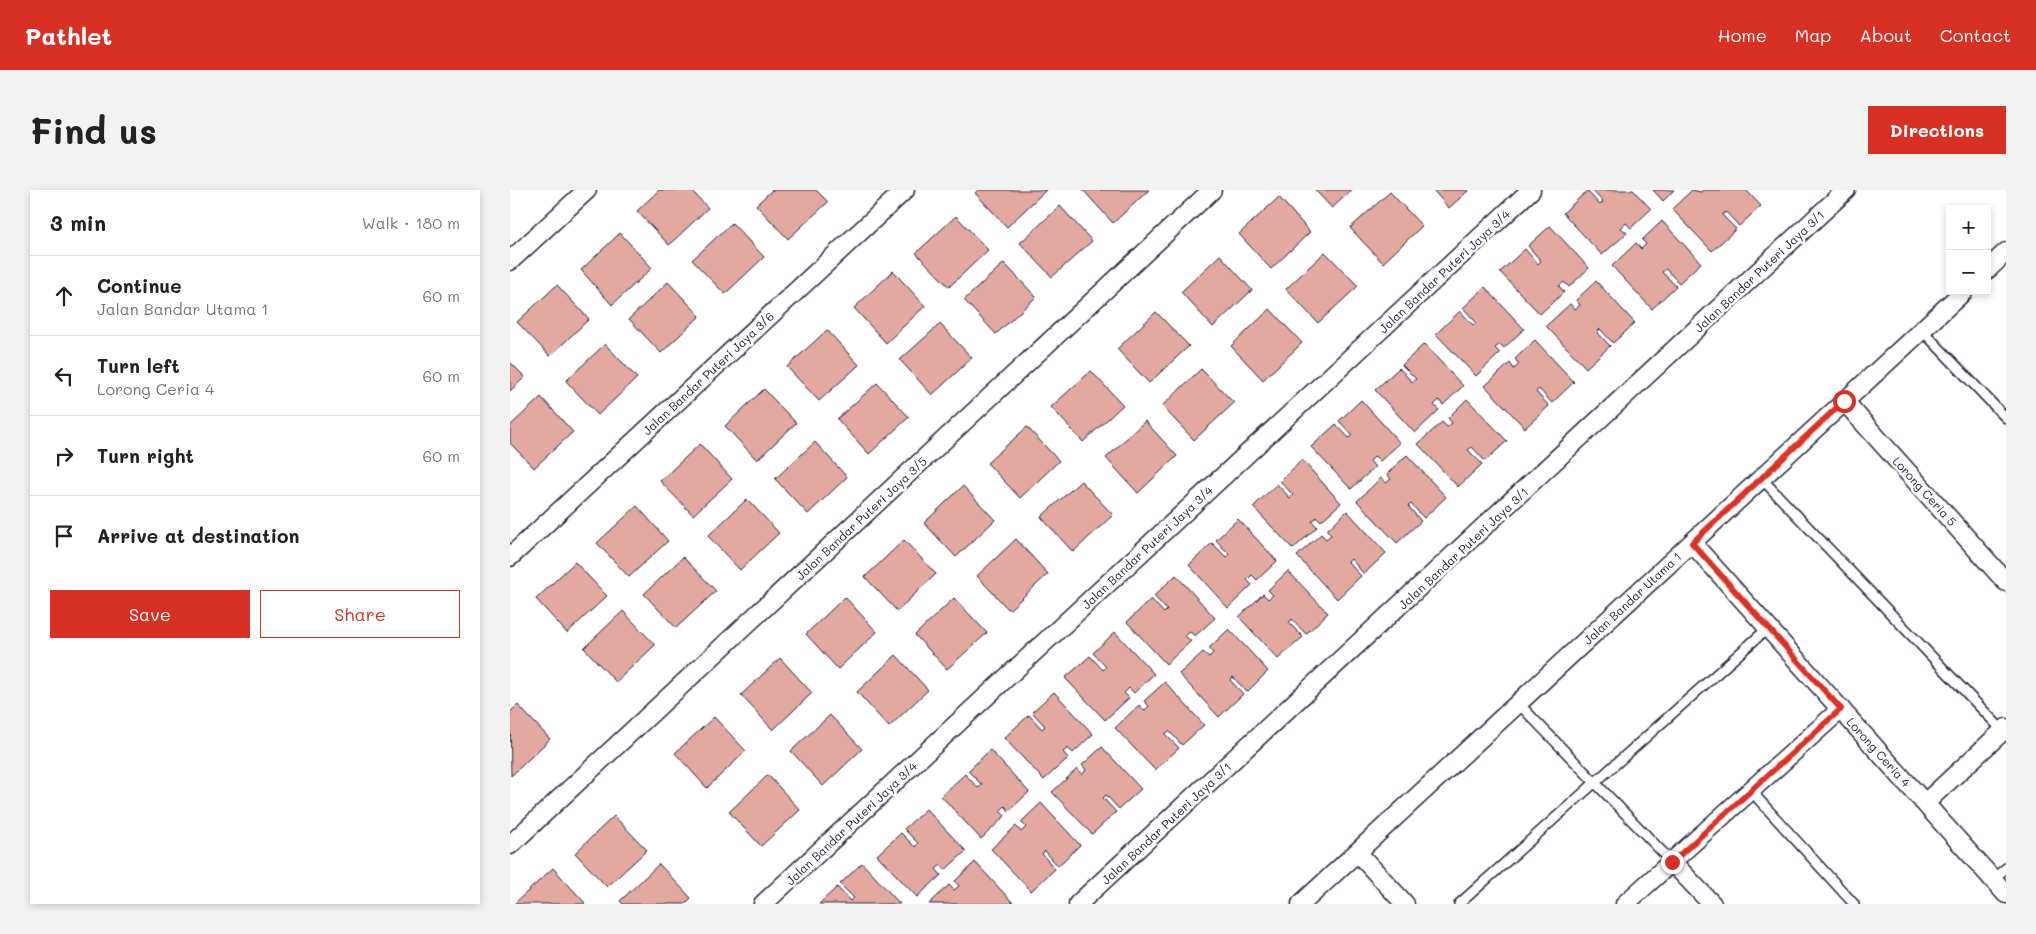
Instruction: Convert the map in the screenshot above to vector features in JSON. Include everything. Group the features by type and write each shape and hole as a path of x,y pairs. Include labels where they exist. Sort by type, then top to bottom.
{"street":[{"path":"510,261 587,190"},
{"name":"Jalan Bandar Puteri Jaya 3/6","path":"510,557 905,190"},
{"name":"Jalan Bandar Puteri Jaya 3/5","path":"510,845 1212,190"},
{"name":"Jalan Bandar Puteri Jaya 3/4","path":"764,904 1531,190"},
{"name":"Jalan Bandar Puteri Jaya 3/1","path":"1078,904 1846,190"},
{"name":"Jalan Bandar Utama 1","path":"1300,904 1960,295"},
{"name":"Lorong Ceria 5","path":"1844,401 2006,582"},
{"name":"Lorong Ceria 4","path":"1692,543 1925,803 2000,874 2006,894"},
{"path":"1626,904 1841,709"},
{"path":"1925,803 2004,730"},
{"path":"1357,852 1405,904"},
{"path":"1672,862 1712,904"}],"lane":[{"path":"1922,330 2006,418"},
{"path":"1761,478 2004,730"},
{"path":"1459,904 1768,628"},
{"path":"1518,703 1672,862"},
{"path":"1751,791 1854,904"}],"building":[{"path":"659,190 691,190 708,208 669,245 637,211"},
{"path":"772,190 816,190 828,202 788,239 756,205"},
{"path":"978,190 1046,190 1007,227 975,193"},
{"path":"1083,190 1149,190 1113,223"},
{"path":"1315,190 1352,190 1332,208"},
{"path":"1433,190 1469,190 1449,208"},
{"path":"1592,190 1633,190 1651,209 1631,228 1626,223 1621,228 1627,233 1602,255 1563,213 1587,191 1600,205 1603,202"},
{"path":"1653,190 1674,190 1663,201"},
{"path":"1692,190 1701,192 1703,190 1746,190 1761,206 1739,226 1726,212 1722,215 1736,229 1712,251 1672,209"},
{"path":"1390,192 1422,226 1383,263 1350,228"},
{"path":"1279,197 1310,232 1271,269 1239,234"},
{"path":"1060,206 1092,241 1052,277 1020,243"},
{"path":"956,216 988,250 949,287 916,253"},
{"path":"1662,221 1701,263 1679,283 1666,269 1662,272 1676,286 1652,309 1612,266 1636,243 1641,249 1646,244 1642,240"},
{"path":"732,223 764,257 725,294 692,260"},
{"path":"1550,226 1589,268 1569,287 1564,282 1559,286 1564,292 1540,314 1500,272 1525,249 1538,264 1541,261 1528,246"},
{"path":"620,233 652,268 612,305 581,270"},
{"path":"1325,252 1358,286 1318,323 1286,289"},
{"path":"1220,255 1252,290 1213,327 1181,292"},
{"path":"1004,263 1036,297 996,334 964,300"},
{"path":"893,271 925,306 886,343 854,308"},
{"path":"1596,281 1635,323 1613,343 1600,329 1597,332 1610,346 1586,368 1546,326 1570,304 1575,309 1580,305 1576,300"},
{"path":"668,282 700,316 661,353 629,319"},
{"path":"557,285 589,319 550,356 517,322"},
{"path":"1485,287 1524,329 1504,348 1500,344 1495,348 1500,353 1476,376 1436,334 1460,311 1473,325 1476,322 1463,308"},
{"path":"1270,309 1302,343 1263,380 1231,346"},
{"path":"1156,312 1189,346 1149,383 1117,349"},
{"path":"940,324 972,358 932,395 900,360"},
{"path":"827,330 859,365 819,401 787,367"},
{"path":"1535,340 1574,382 1552,403 1539,389 1536,392 1549,406 1525,428 1485,386 1510,363 1514,369 1519,364 1515,359"},
{"path":"605,344 637,378 598,415 566,381"},
{"path":"1424,344 1463,386 1443,405 1439,400 1434,405 1439,410 1415,433 1375,390 1399,368 1412,382 1416,379 1402,365"},
{"path":"510,362 525,377 510,391"},
{"path":"1201,369 1234,403 1194,440 1162,406"},
{"path":"1091,371 1123,405 1083,442 1051,407"},
{"path":"877,383 909,417 869,454 837,419"},
{"path":"764,389 796,423 757,460 725,426"},
{"path":"541,397 573,432 534,468 510,443 510,426"},
{"path":"1467,399 1507,441 1485,461 1472,447 1468,450 1482,464 1458,487 1418,444 1442,422 1447,427 1452,423 1448,418"},
{"path":"1361,400 1400,443 1380,461 1375,456 1370,461 1375,467 1351,489 1311,447 1336,424 1349,438 1352,435 1339,421"},
{"path":"1145,421 1177,456 1138,493 1106,458"},
{"path":"1027,427 1059,461 1020,498 987,463"},
{"path":"815,442 847,477 808,514 775,479"},
{"path":"700,444 732,479 693,515 660,481"},
{"path":"1407,455 1446,497 1424,518 1411,504 1408,506 1421,521 1397,543 1357,501 1381,478 1386,483 1391,479 1387,474"},
{"path":"1302,460 1341,503 1321,521 1317,517 1312,521 1317,527 1293,549 1253,507 1277,484 1290,498 1293,495 1280,481"},
{"path":"1081,481 1113,515 1073,552 1041,517"},
{"path":"963,486 995,520 956,557 924,523"},
{"path":"747,499 779,533 740,570 708,536"},
{"path":"637,506 668,541 629,577 597,543"},
{"path":"1347,511 1386,553 1364,574 1351,559 1348,562 1361,576 1337,599 1297,556 1321,534 1326,539 1331,535 1327,530"},
{"path":"1238,519 1277,561 1257,580 1252,575 1247,580 1252,585 1228,608 1189,565 1212,543 1226,557 1229,554 1216,540"},
{"path":"1016,539 1048,574 1009,610 977,576"},
{"path":"904,540 936,574 897,611 865,577"},
{"path":"683,557 716,591 676,628 644,594"},
{"path":"575,562 607,596 567,633 536,599"},
{"path":"1288,571 1328,613 1306,634 1292,619 1289,623 1303,637 1278,659 1239,617 1263,594 1268,599 1273,595 1268,590"},
{"path":"1176,575 1215,618 1195,636 1190,632 1185,636 1191,641 1166,664 1127,622 1151,599 1164,613 1167,610 1154,596"},
{"path":"845,597 877,632 838,669 806,634"},
{"path":"954,598 987,633 947,669 915,635"},
{"path":"623,611 655,645 616,682 584,648"},
{"path":"1229,629 1268,671 1247,692 1233,677 1230,680 1243,694 1219,717 1179,674 1203,652 1209,657 1213,653 1209,648"},
{"path":"1115,632 1154,674 1134,693 1129,688 1124,693 1129,698 1105,720 1065,678 1090,656 1103,670 1106,667 1093,653"},
{"path":"896,655 928,690 889,727 857,692"},
{"path":"780,658 812,693 773,730 741,695"},
{"path":"1165,682 1204,725 1182,745 1169,731 1165,734 1179,748 1155,770 1115,728 1139,705 1144,711 1149,706 1144,701"},
{"path":"1054,692 1093,734 1073,753 1068,748 1063,752 1068,758 1044,780 1004,738 1029,715 1042,729 1045,726 1032,712"},
{"path":"518,705 550,739 511,776 510,712"},
{"path":"830,715 862,749 823,786 791,751"},
{"path":"714,717 746,751 707,788 675,753"},
{"path":"1102,747 1141,789 1119,809 1106,795 1103,798 1116,812 1092,834 1052,792 1077,769 1082,775 1086,770 1082,765"},
{"path":"990,750 1029,792 1009,811 1005,806 1000,811 1005,816 981,839 941,796 965,774 978,788 982,785 968,771"},
{"path":"768,775 800,810 761,846 729,812"},
{"path":"1041,803 1080,845 1058,866 1045,851 1042,854 1055,869 1031,891 991,849 1016,826 1021,832 1026,827 1021,822"},
{"path":"926,809 966,851 945,870 941,865 936,869 941,875 917,897 877,855 901,833 915,847 918,843 904,829"},
{"path":"614,816 647,850 607,887 575,853"},
{"path":"975,862 1014,904 929,904 949,885 954,890 959,886 955,881"},
{"path":"862,863 900,904 819,904 837,887 850,901 854,898 840,884"},
{"path":"659,864 691,898 685,904 623,904 620,901"},
{"path":"553,868 585,903 514,904"}],"route":[{"path":"1672,862 1841,709 1692,543 1844,401"}]}
